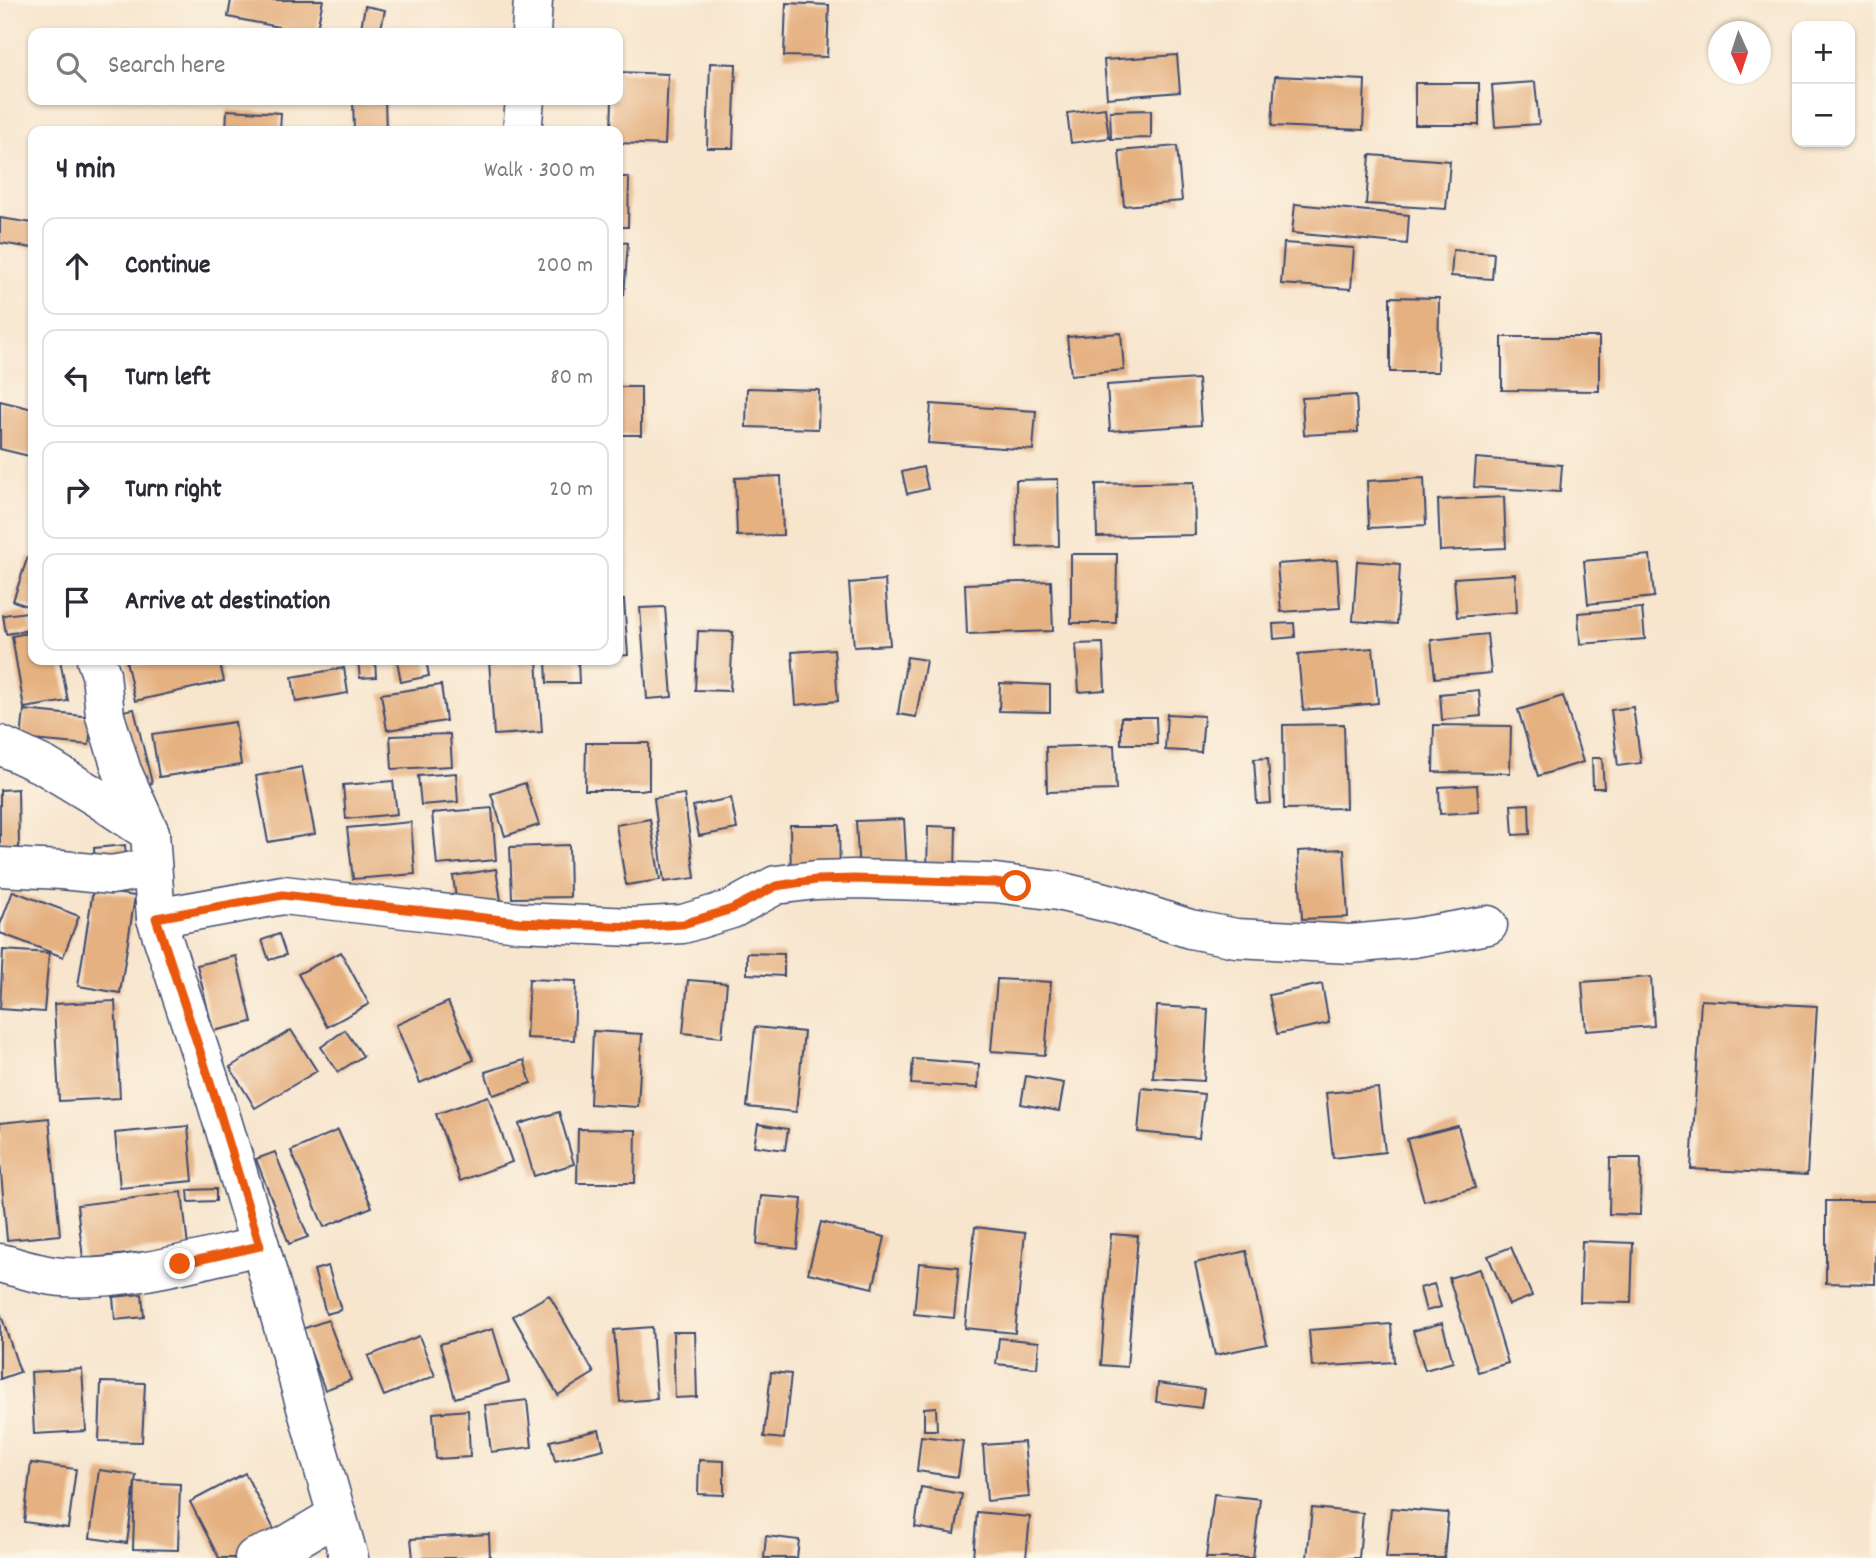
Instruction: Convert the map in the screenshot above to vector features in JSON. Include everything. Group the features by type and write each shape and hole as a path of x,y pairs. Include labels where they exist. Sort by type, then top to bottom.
{"street":[{"path":"531,28 533,0"},
{"path":"522,126 525,105"},
{"path":"98,665 105,716 151,850 156,918 215,1097 260,1246 349,1558"},
{"path":"0,745 55,772 96,797 151,850"},
{"path":"0,867 111,875 151,850"},
{"path":"156,918 283,895 519,922 633,927 683,924 732,909 776,886 816,880 854,879 995,883 1058,891 1117,905 1190,929 1236,938 1351,944 1413,938 1488,925"},
{"path":"0,1263 60,1277 99,1278 260,1246"},
{"path":"254,1558 285,1546 337,1515"}],"building":[{"path":"231,0 323,0 317,28 284,28 228,17"},
{"path":"786,3 829,5 827,57 784,56"},
{"path":"365,6 385,10 381,28 361,28"},
{"path":"1177,55 1180,92 1107,98 1104,60"},
{"path":"710,63 736,64 733,148 707,148"},
{"path":"623,72 668,74 665,145 623,143 623,126 611,126 612,105 623,105"},
{"path":"1275,76 1365,80 1363,130 1272,126"},
{"path":"1535,82 1539,124 1495,127 1492,85"},
{"path":"1415,83 1479,83 1479,125 1415,125"},
{"path":"353,105 385,105 386,126 354,126"},
{"path":"1105,108 1109,138 1071,143 1067,113"},
{"path":"227,110 281,113 280,126 226,126"},
{"path":"1151,110 1151,138 1111,139 1110,111"},
{"path":"1177,146 1182,201 1124,206 1119,151"},
{"path":"1370,155 1450,161 1446,209 1366,204"},
{"path":"623,177 629,177 628,227 623,227"},
{"path":"1295,204 1409,215 1407,244 1292,233"},
{"path":"0,218 28,222 28,247 0,243"},
{"path":"623,242 628,243 623,295"},
{"path":"1284,243 1354,248 1351,289 1281,284"},
{"path":"1453,250 1494,253 1492,279 1451,276"},
{"path":"1390,297 1439,298 1438,372 1390,372"},
{"path":"1121,333 1124,370 1071,375 1067,337"},
{"path":"1502,337 1599,337 1599,391 1502,390"},
{"path":"1198,379 1201,425 1110,431 1107,385"},
{"path":"623,387 641,387 641,435 623,435"},
{"path":"747,388 819,390 818,429 746,427"},
{"path":"1356,395 1358,432 1304,435 1302,398"},
{"path":"0,401 28,408 28,456 0,449"},
{"path":"931,404 1036,411 1033,450 928,443"},
{"path":"1476,458 1562,465 1560,492 1474,487"},
{"path":"923,467 928,489 907,494 902,472"},
{"path":"781,476 783,535 737,536 735,478"},
{"path":"1424,478 1426,525 1369,528 1367,481"},
{"path":"1058,479 1059,546 1017,547 1016,480"},
{"path":"1194,482 1195,535 1097,537 1096,484"},
{"path":"1504,497 1506,548 1440,551 1438,500"},
{"path":"1071,554 1117,554 1116,623 1071,623"},
{"path":"1650,555 1654,597 1588,604 1584,561"},
{"path":"28,556 28,606 13,601"},
{"path":"1337,560 1340,608 1281,612 1277,564"},
{"path":"1357,561 1400,564 1397,624 1353,621"},
{"path":"1515,574 1517,612 1457,617 1454,578"},
{"path":"885,580 890,645 854,647 849,583"},
{"path":"1051,581 1053,631 967,634 965,584"},
{"path":"623,600 624,600 628,655 623,656"},
{"path":"665,607 672,697 647,699 640,608"},
{"path":"1642,608 1645,639 1580,644 1578,613"},
{"path":"27,612 28,630 6,634 3,615"},
{"path":"1294,623 1295,637 1274,639 1273,624"},
{"path":"698,631 733,632 730,691 695,690"},
{"path":"28,633 28,665 61,665 68,701 24,708 12,636"},
{"path":"1487,634 1491,673 1435,678 1431,640"},
{"path":"1103,643 1105,690 1079,692 1076,644"},
{"path":"1373,648 1378,703 1303,710 1298,654"},
{"path":"834,649 838,701 796,705 792,652"},
{"path":"907,657 926,660 916,717 898,714"},
{"path":"127,665 220,665 224,681 135,701"},
{"path":"359,665 375,665 376,677 360,678"},
{"path":"398,665 427,665 429,676 401,682"},
{"path":"489,665 537,665 542,732 494,735"},
{"path":"546,665 578,665 579,683 547,683"},
{"path":"344,668 348,693 296,702 292,677"},
{"path":"1000,683 1050,685 1050,712 999,711"},
{"path":"441,685 446,721 387,730 381,694"},
{"path":"1479,690 1481,716 1442,720 1440,694"},
{"path":"1563,696 1583,762 1538,776 1518,710"},
{"path":"1633,707 1641,763 1618,766 1611,710"},
{"path":"134,709 152,783 142,786 123,711"},
{"path":"24,710 92,717 89,745 21,739"},
{"path":"1167,714 1204,716 1201,752 1165,750"},
{"path":"1121,717 1156,717 1157,744 1121,744"},
{"path":"235,722 241,765 159,777 152,734"},
{"path":"1344,724 1346,808 1284,809 1283,725"},
{"path":"1434,725 1511,726 1510,773 1433,772"},
{"path":"450,734 452,766 392,769 390,736"},
{"path":"586,743 649,743 649,790 585,790"},
{"path":"1114,745 1116,790 1047,792 1046,747"},
{"path":"1268,758 1271,803 1257,804 1254,759"},
{"path":"1592,758 1602,758 1604,788 1593,788"},
{"path":"302,767 315,834 268,842 256,776"},
{"path":"456,773 458,802 421,805 418,776"},
{"path":"393,781 397,814 346,819 343,785"},
{"path":"525,783 539,825 505,836 491,794"},
{"path":"1477,785 1479,812 1440,814 1439,787"},
{"path":"18,789 19,848 0,849 0,790"},
{"path":"684,794 695,878 664,882 654,798"},
{"path":"731,798 737,829 699,836 693,806"},
{"path":"1529,804 1530,834 1513,835 1511,805"},
{"path":"492,808 496,860 437,865 432,813"},
{"path":"650,819 660,880 626,885 616,825"},
{"path":"904,819 907,872 859,874 856,821"},
{"path":"411,822 415,874 353,879 347,828"},
{"path":"790,825 839,825 840,875 791,876"},
{"path":"928,826 956,827 955,875 927,874"},
{"path":"125,845 127,869 96,872 94,848"},
{"path":"569,845 570,897 512,898 510,847"},
{"path":"1344,849 1348,917 1302,919 1298,851"},
{"path":"496,869 502,907 458,914 453,876"},
{"path":"93,890 135,896 120,993 78,986"},
{"path":"13,891 79,916 63,957 0,933 0,925"},
{"path":"279,934 286,955 269,960 262,940"},
{"path":"3,950 49,953 44,1012 0,1009"},
{"path":"341,952 369,1004 327,1027 298,974"},
{"path":"747,953 784,954 784,976 747,974"},
{"path":"236,956 252,1022 213,1031 197,965"},
{"path":"1651,977 1654,1026 1586,1031 1582,982"},
{"path":"529,979 576,981 574,1040 526,1038"},
{"path":"997,979 1051,982 1045,1055 991,1051"},
{"path":"688,980 727,983 722,1037 683,1033"},
{"path":"1322,984 1329,1023 1277,1034 1269,995"},
{"path":"1701,1000 1817,1006 1807,1175 1691,1169"},
{"path":"115,1001 120,1098 59,1101 54,1004"},
{"path":"448,1002 474,1060 420,1083 396,1025"},
{"path":"1157,1006 1208,1009 1204,1081 1153,1078"},
{"path":"755,1027 804,1032 796,1112 747,1107"},
{"path":"291,1030 317,1071 255,1108 230,1067"},
{"path":"345,1030 363,1056 338,1072 321,1047"},
{"path":"593,1031 642,1034 638,1107 590,1104"},
{"path":"913,1059 979,1064 978,1088 911,1084"},
{"path":"524,1060 531,1083 493,1095 485,1072"},
{"path":"1026,1076 1064,1083 1059,1111 1021,1104"},
{"path":"1142,1088 1204,1094 1199,1138 1138,1132"},
{"path":"1378,1088 1385,1152 1333,1158 1326,1093"},
{"path":"488,1096 512,1162 460,1181 436,1114"},
{"path":"559,1112 574,1164 534,1176 519,1124"},
{"path":"49,1118 60,1235 7,1240 0,1162 0,1123"},
{"path":"758,1124 788,1129 785,1150 754,1146"},
{"path":"188,1126 193,1181 120,1188 115,1133"},
{"path":"1458,1126 1475,1188 1424,1201 1407,1139"},
{"path":"578,1129 636,1130 635,1183 577,1183"},
{"path":"338,1130 372,1207 324,1227 291,1151"},
{"path":"275,1152 308,1237 289,1244 256,1159"},
{"path":"1610,1158 1641,1158 1640,1215 1609,1214"},
{"path":"216,1189 216,1201 189,1202 188,1190"},
{"path":"182,1192 188,1247 83,1259 77,1205"},
{"path":"761,1196 802,1199 797,1249 757,1244"},
{"path":"1826,1201 1876,1201 1875,1284 1826,1283"},
{"path":"821,1222 885,1237 873,1288 808,1273"},
{"path":"975,1227 1025,1233 1015,1333 965,1328"},
{"path":"1111,1234 1138,1236 1127,1367 1101,1365"},
{"path":"1582,1241 1633,1243 1631,1303 1580,1302"},
{"path":"1511,1247 1532,1296 1509,1305 1488,1256"},
{"path":"1246,1251 1267,1344 1215,1355 1195,1263"},
{"path":"919,1263 959,1267 954,1318 914,1314"},
{"path":"328,1266 341,1310 326,1314 314,1270"},
{"path":"1480,1269 1508,1363 1478,1372 1449,1278"},
{"path":"1434,1284 1441,1307 1426,1311 1420,1288"},
{"path":"142,1294 144,1317 115,1320 113,1297"},
{"path":"549,1295 594,1373 558,1395 513,1316"},
{"path":"0,1312 20,1372 0,1379"},
{"path":"328,1320 351,1380 325,1390 302,1329"},
{"path":"1442,1323 1453,1362 1425,1370 1413,1331"},
{"path":"1391,1324 1394,1362 1312,1367 1309,1330"},
{"path":"652,1327 657,1399 620,1402 614,1330"},
{"path":"493,1329 509,1382 455,1398 440,1344"},
{"path":"673,1332 695,1332 697,1397 675,1398"},
{"path":"419,1336 435,1376 384,1396 368,1356"},
{"path":"999,1338 1039,1342 1037,1368 996,1364"},
{"path":"82,1369 86,1431 34,1434 31,1372"},
{"path":"771,1372 791,1374 784,1439 764,1437"},
{"path":"101,1382 145,1383 142,1442 99,1441"},
{"path":"1158,1383 1204,1389 1201,1408 1156,1402"},
{"path":"527,1400 532,1447 491,1452 485,1405"},
{"path":"936,1407 937,1430 924,1430 924,1408"},
{"path":"468,1410 470,1457 436,1459 433,1413"},
{"path":"599,1430 604,1449 555,1461 550,1441"},
{"path":"921,1436 963,1441 958,1477 917,1471"},
{"path":"1024,1442 1029,1497 987,1501 983,1445"},
{"path":"699,1460 724,1461 724,1495 698,1494"},
{"path":"31,1463 76,1469 68,1528 24,1522"},
{"path":"99,1470 136,1475 127,1543 90,1538"},
{"path":"245,1473 278,1537 236,1558 219,1558 190,1502"},
{"path":"135,1482 180,1484 178,1550 133,1549"},
{"path":"921,1487 962,1494 955,1534 915,1527"},
{"path":"1214,1494 1260,1499 1253,1558 1206,1558"},
{"path":"1312,1508 1363,1513 1359,1558 1307,1558"},
{"path":"1391,1508 1448,1513 1444,1558 1386,1558"},
{"path":"977,1512 1030,1517 1026,1558 973,1558"},
{"path":"489,1534 490,1558 413,1558 411,1539"},
{"path":"766,1536 799,1540 797,1558 764,1558"}],"route":[{"path":"180,1264 260,1246 215,1097 156,918 283,895 519,922 633,927 683,924 732,909 776,886 816,880 995,883 1016,886"}]}
